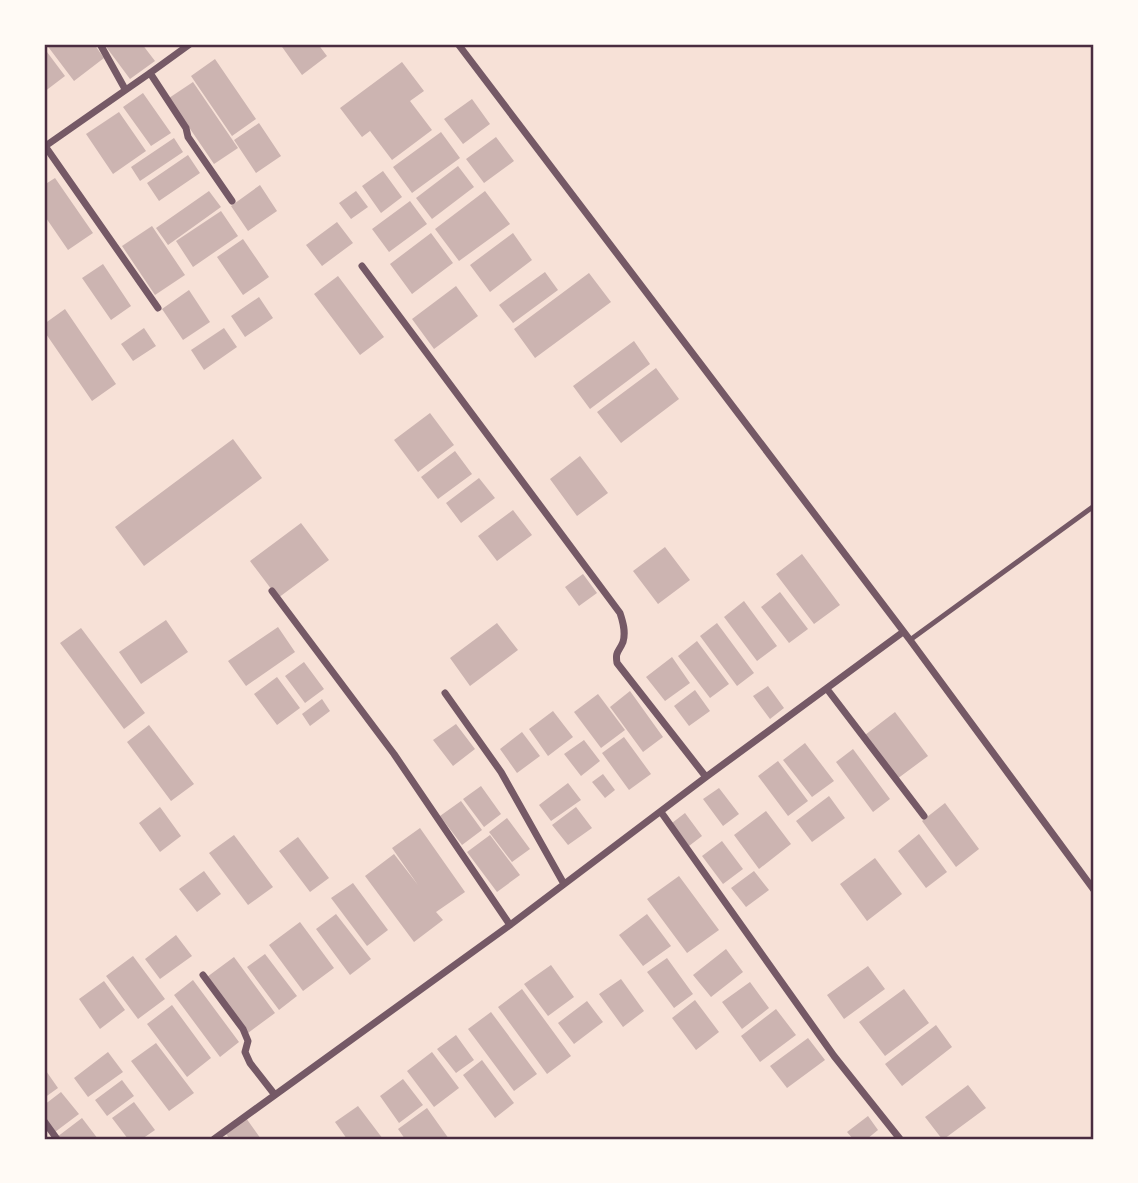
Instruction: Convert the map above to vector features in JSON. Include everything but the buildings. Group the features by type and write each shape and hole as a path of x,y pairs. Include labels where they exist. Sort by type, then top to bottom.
{"street":[{"path":"100,44 125,89"},
{"path":"158,308 44,146 190,44"},
{"path":"458,44 910,640 1094,890"},
{"path":"150,73 186,128 188,137 232,201"},
{"path":"362,266 620,613 624,630 623,641 616,653 618,663 706,777"},
{"path":"272,591 394,754 510,925"},
{"path":"214,1139 510,925 903,632"},
{"path":"827,689 925,816"},
{"path":"445,693 501,772 564,884"},
{"path":"661,811 834,1056 900,1139"},
{"path":"203,975 243,1029 248,1041 245,1052 250,1063 275,1095"},
{"path":"44,1121 57,1139"}],"lane":[{"path":"910,640 1094,506"}]}
